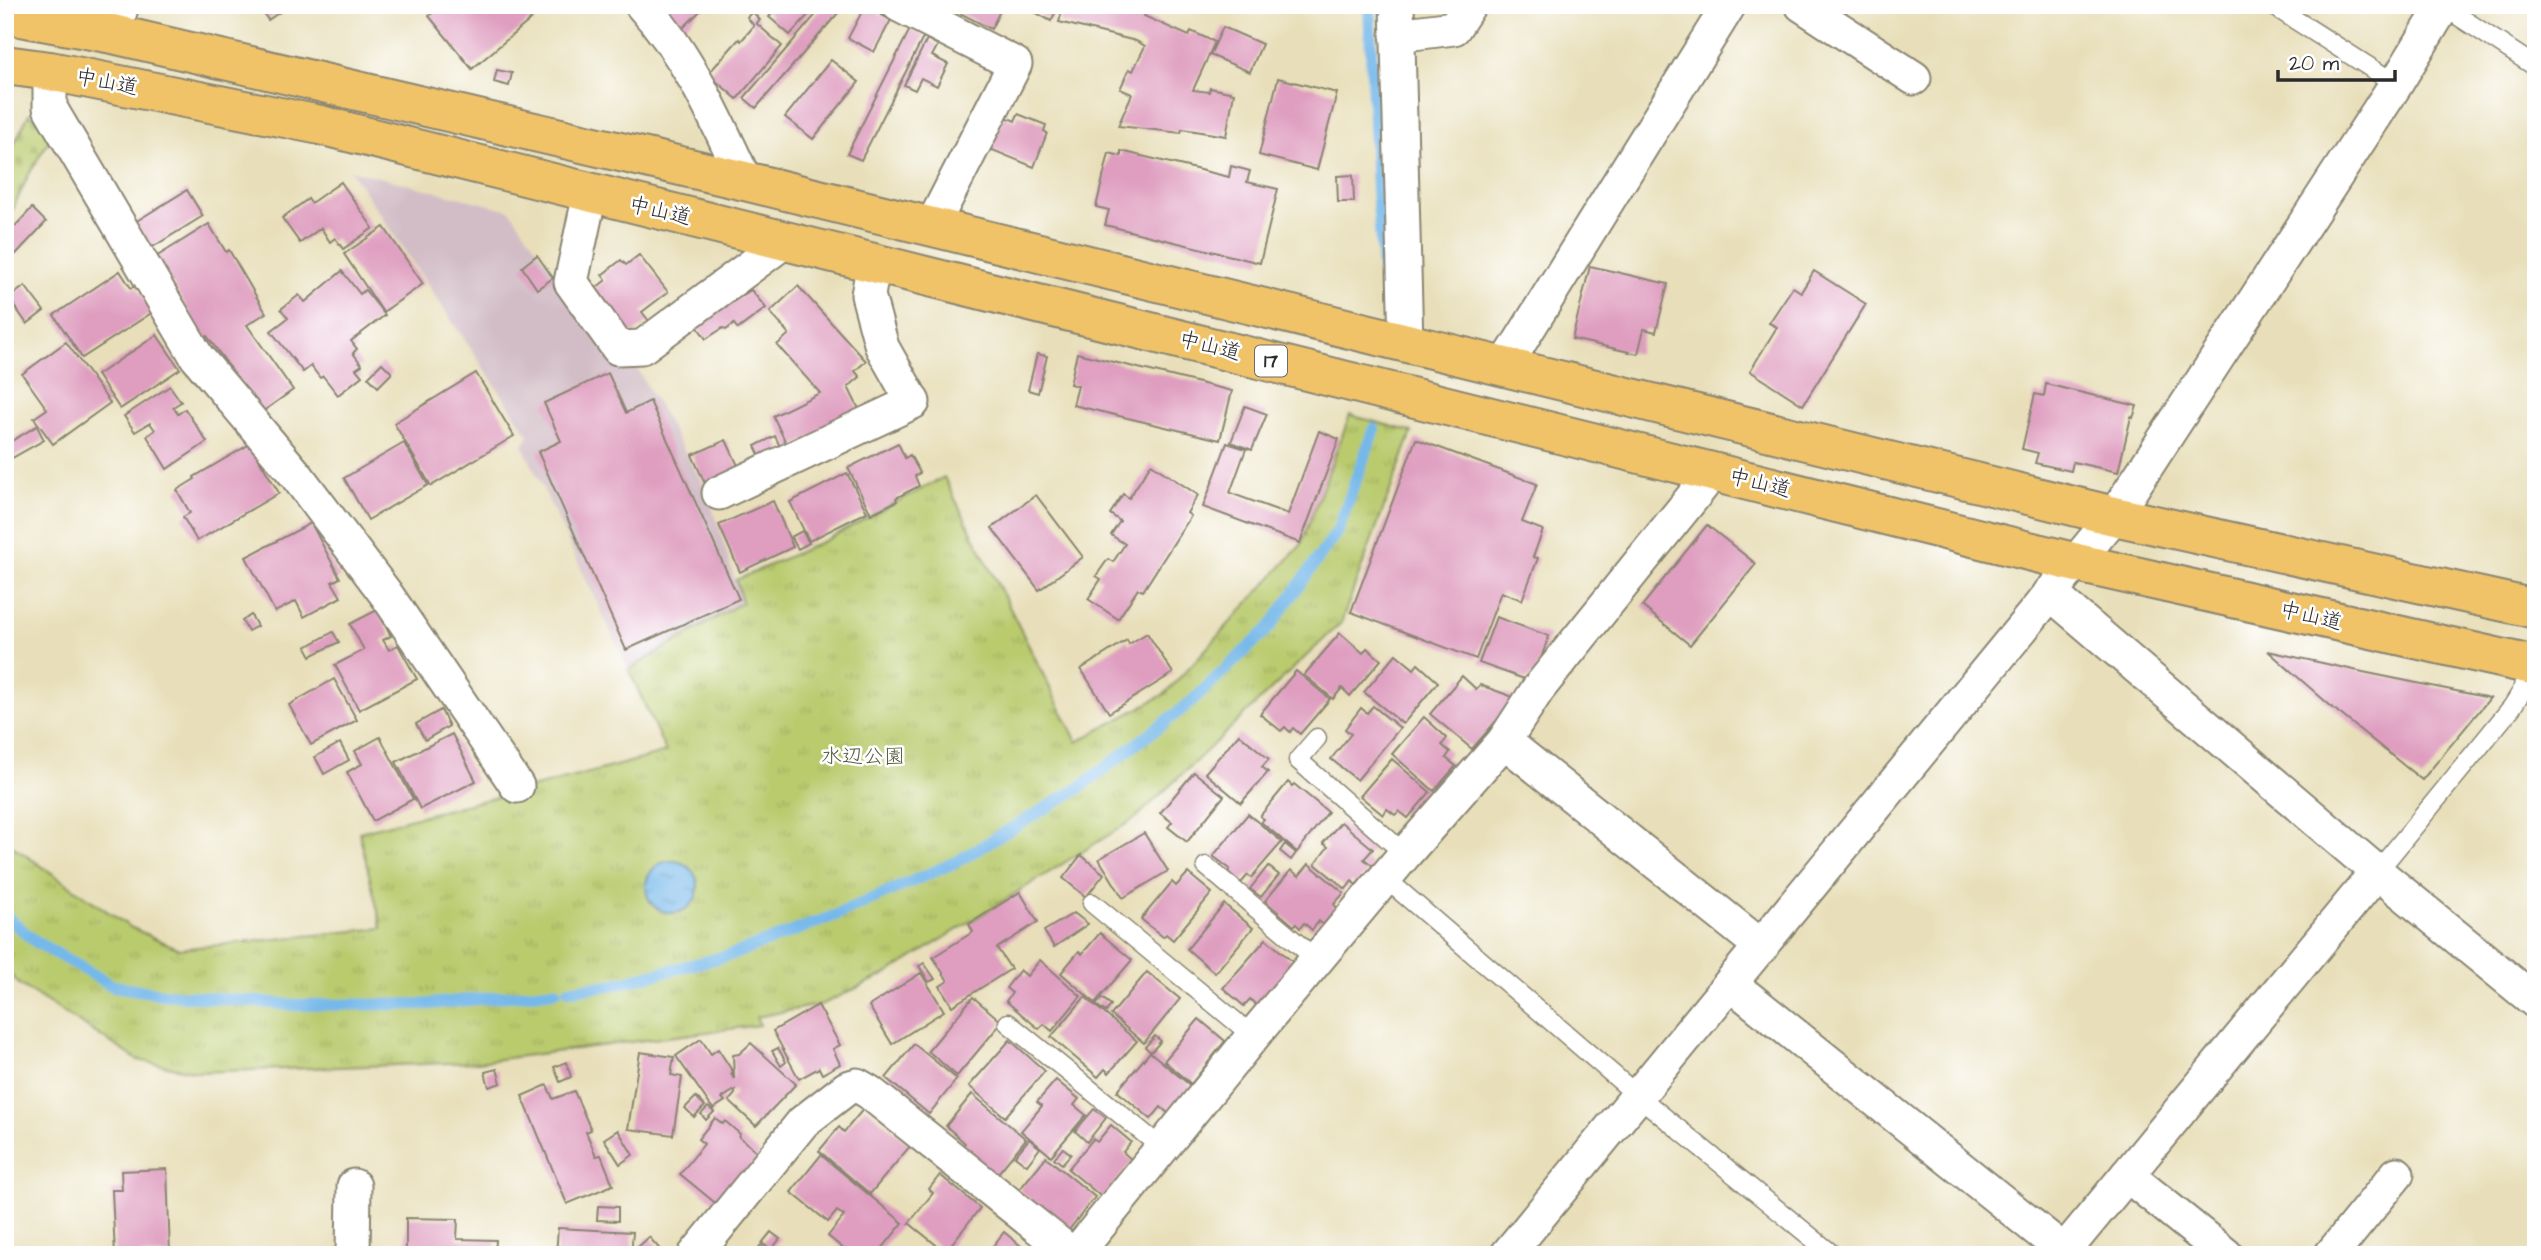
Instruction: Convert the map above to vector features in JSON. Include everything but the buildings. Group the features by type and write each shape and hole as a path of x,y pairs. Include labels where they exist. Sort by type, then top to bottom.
{"highway":[{"name":"17","path":"5,14 117,20 745,181 1406,344 2114,516 2536,609"},
{"name":"中山道","path":"5,65 50,71 320,125 2077,563 2532,665"}],"street":[{"path":"642,5 682,57 713,111 745,181"},
{"path":"899,5 1015,64 932,226"},
{"path":"1406,344 1397,20 1454,28 1469,5"},
{"path":"1505,366 1729,5"},
{"path":"1802,5 1914,78"},
{"path":"1507,1255 2114,516 2444,6"},
{"path":"50,71 50,108 197,357 297,476 386,594 517,786"},
{"path":"590,194 571,282 618,348 642,347 785,241"},
{"path":"719,493 913,402 882,347 868,295 874,262"},
{"path":"695,1255 803,1122 847,1088 857,1085 1074,1255 1395,866 1504,741 1538,689 1713,472"},
{"path":"2050,593 2377,873 2536,1002"},
{"path":"1504,741 1762,947"},
{"path":"1731,984 2062,1253 2377,873"},
{"path":"2331,1255 2397,1174"},
{"path":"2127,1175 2226,1255"},
{"path":"353,1255 354,1186"}],"lane":[{"path":"2272,5 2396,84"},
{"path":"2444,6 2536,67"},
{"path":"2377,873 2512,706 2522,691 2532,665"},
{"path":"1317,738 1298,761 1395,866 1638,1096 1833,1255"},
{"path":"1206,866 1317,960"},
{"path":"1092,903 1253,1036"},
{"path":"1008,1023 1162,1148"}],"shaded area":[{"path":"350,170 510,210 617,362 631,358 707,491 742,602 629,670 523,446 529,435"}],"green space":[{"path":"29,114 44,123 52,135 28,176 5,226 5,162"},
{"name":"水辺公園","path":"1350,415 1412,432 1341,623 1136,818 888,973 823,1004 756,1017 760,1025 478,1062 197,1072 138,1060 19,984 5,968 5,841 130,927 179,949 382,928 359,832 666,752 629,670 742,602 736,580 826,540 944,477 1077,742 1165,694 1301,545"}],"water":[{"path":"672,861 682,863 690,869 696,877 696,897 690,905 682,911 672,913 662,911 654,905 648,897 646,887 648,877 654,869 662,863"}],"waterway":[{"path":"1369,5 1377,189 1385,291"},
{"path":"569,990 612,985 734,954 836,915 958,861 1079,788 1190,703 1270,627 1338,530 1374,429"},
{"path":"5,915 36,942 113,986 163,994 296,1005 430,1004 556,991"}]}
